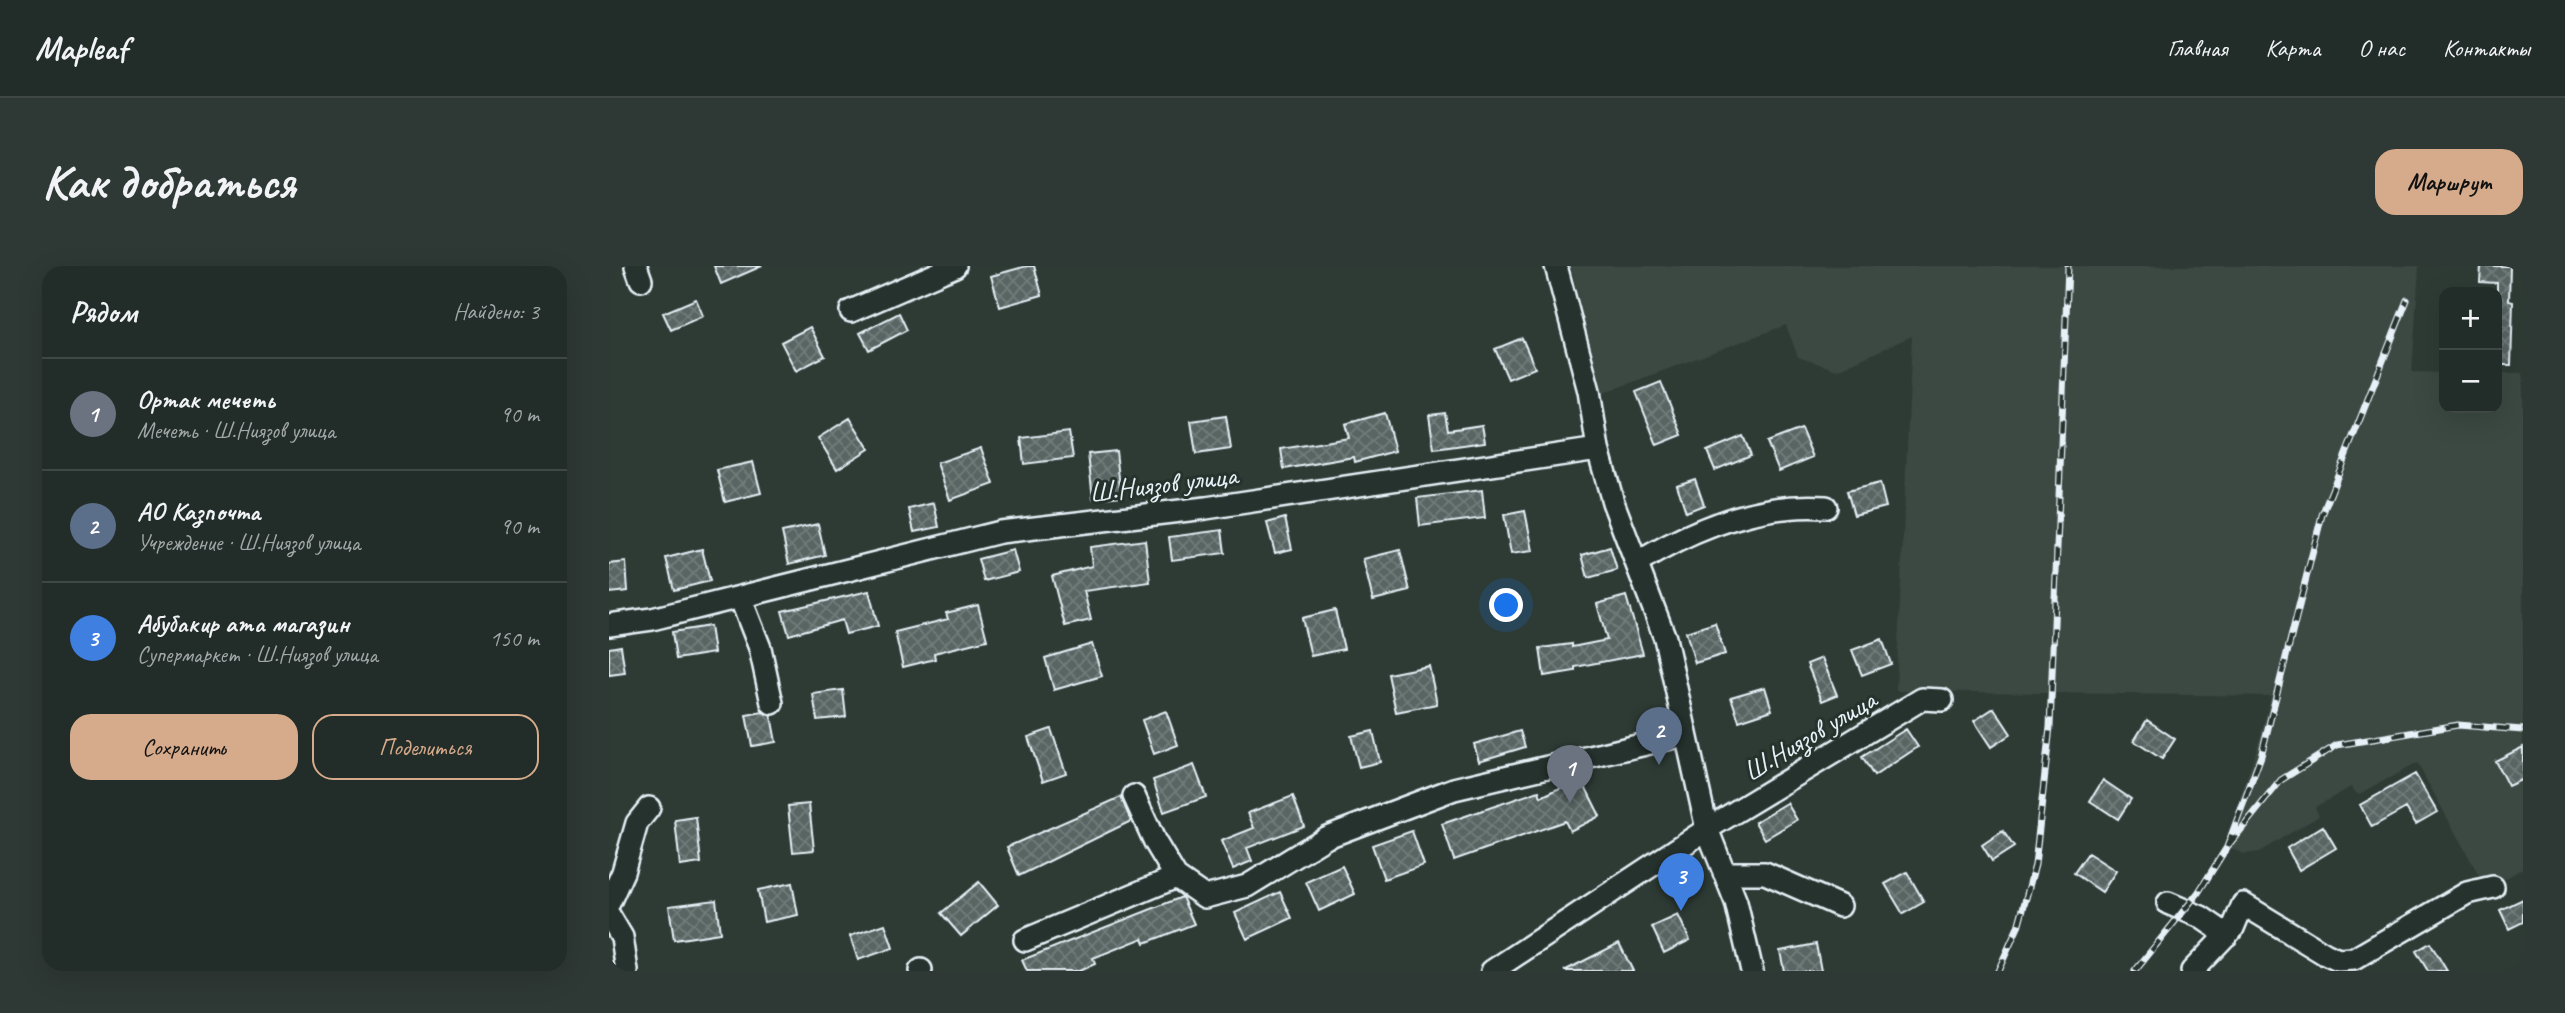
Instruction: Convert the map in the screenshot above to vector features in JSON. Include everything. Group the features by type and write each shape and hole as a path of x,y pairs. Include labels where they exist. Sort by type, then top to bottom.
{"street":[{"path":"851,311 955,266"},
{"path":"1556,266 1589,391 1598,449 1613,502 1665,638 1684,735 1707,828 1736,902 1752,971"},
{"name":"Ш.Ниязов улица","path":"609,625 652,619 1000,532 1206,508 1598,449"},
{"path":"1637,563 1695,533 1746,515 1795,505 1826,508"},
{"path":"740,597 760,648 772,703"},
{"name":"Ш.Ниязов улица","path":"1492,971 1707,828 1922,699 1942,700"},
{"path":"1134,796 1155,842 1176,877 1205,897 1247,886 1328,836 1454,789 1684,735"},
{"path":"609,903 623,872 637,822 649,808"},
{"path":"1724,873 1765,873 1840,906"},
{"path":"1025,940 1176,877"},
{"path":"2192,971 2233,928 2243,904 2325,954 2338,960 2354,959 2467,893 2493,887"},
{"path":"2168,903 2201,917 2227,935"},
{"path":"609,915 622,937 628,971"}],"shaded area":[{"path":"1571,266 2419,266 2412,372 2439,373 2439,413 2502,413 2502,373 2523,373 2523,868 2498,883 2482,881 2417,763 2358,795 2351,787 2315,807 2319,816 2259,852 2244,854 2224,845 2258,745 2271,696 1896,691 1912,336 1837,370 1798,357 1786,325 1601,394"}],"building":[{"path":"714,266 762,266 721,284"},
{"path":"1034,266 1042,295 1000,307 991,276"},
{"path":"2481,266 2510,266 2509,301 2513,302 2511,365 2502,365 2502,287 2497,287 2497,283 2480,282"},
{"path":"696,299 703,316 671,330 663,313"},
{"path":"899,313 907,330 869,350 860,333"},
{"path":"810,327 825,356 796,371 781,342"},
{"path":"1522,338 1535,368 1508,379 1495,349"},
{"path":"1661,382 1682,435 1657,445 1636,392"},
{"path":"1385,413 1395,451 1355,462 1354,457 1284,469 1281,449 1349,438 1345,424"},
{"path":"1445,413 1448,430 1482,425 1485,442 1434,449 1429,415"},
{"path":"1226,416 1231,449 1196,454 1191,421"},
{"path":"850,418 869,449 837,469 818,438"},
{"path":"1801,429 1813,457 1779,471 1767,442"},
{"path":"1069,432 1073,458 1024,464 1021,438"},
{"path":"1743,436 1751,455 1715,470 1707,451"},
{"path":"981,448 994,484 950,500 937,463"},
{"path":"1116,451 1121,496 1093,499 1088,454"},
{"path":"753,462 761,493 725,502 717,470"},
{"path":"1695,479 1704,505 1686,512 1677,485"},
{"path":"1880,483 1886,507 1854,515 1847,491"},
{"path":"1482,490 1485,518 1420,526 1417,498"},
{"path":"934,503 939,527 914,532 909,509"},
{"path":"1525,511 1533,551 1511,554 1504,515"},
{"path":"1285,518 1292,549 1275,553 1267,523"},
{"path":"818,524 825,555 789,564 782,532"},
{"path":"1222,530 1225,553 1172,560 1169,537"},
{"path":"1145,540 1150,582 1084,591 1091,620 1065,626 1052,576 1092,566 1090,547"},
{"path":"1610,547 1617,570 1588,578 1582,555"},
{"path":"702,549 710,581 674,590 666,558"},
{"path":"1013,550 1019,572 984,581 978,559"},
{"path":"1400,550 1410,591 1373,600 1363,559"},
{"path":"626,562 628,591 609,593 609,564"},
{"path":"869,591 878,626 846,634 842,620 789,635 782,611"},
{"path":"1626,596 1643,654 1544,676 1540,648 1572,644 1572,647 1607,640 1597,604"},
{"path":"978,605 987,640 934,653 935,659 903,667 895,632 948,619 946,613"},
{"path":"1335,610 1344,649 1311,656 1302,618"},
{"path":"1715,623 1725,654 1695,663 1686,632"},
{"path":"710,626 714,653 676,659 672,632"},
{"path":"1882,639 1891,664 1862,675 1852,650"},
{"path":"1092,644 1102,676 1054,690 1045,658"},
{"path":"621,646 625,673 609,675 609,648"},
{"path":"1822,658 1837,695 1822,701 1807,664"},
{"path":"1429,666 1437,704 1396,712 1388,674"},
{"path":"1765,687 1772,710 1739,721 1731,697"},
{"path":"843,690 846,717 817,720 813,694"},
{"path":"1994,708 2011,734 1991,747 1974,721"},
{"path":"1166,711 1178,745 1154,754 1142,720"},
{"path":"763,712 771,716 776,742 752,746 746,715"},
{"path":"2147,720 2175,739 2162,759 2134,741"},
{"path":"1051,729 1066,773 1043,781 1028,737"},
{"path":"1906,729 1918,747 1874,776 1862,757"},
{"path":"1373,731 1380,762 1359,767 1351,736"},
{"path":"1520,731 1525,747 1479,761 1474,744"},
{"path":"2523,747 2523,779 2508,786 2495,761"},
{"path":"1194,765 1206,797 1164,812 1153,780"},
{"path":"2415,774 2437,812 2416,824 2406,808 2372,827 2360,805"},
{"path":"1581,778 1600,816 1570,831 1565,821 1454,860 1442,824 1539,791 1541,797"},
{"path":"2103,780 2131,799 2118,819 2090,801"},
{"path":"1293,796 1304,826 1247,848 1252,861 1233,869 1221,841 1254,828 1248,813"},
{"path":"1121,797 1131,821 1019,876 1007,847"},
{"path":"1787,803 1797,820 1765,839 1755,822"},
{"path":"809,804 814,850 793,852 788,806"},
{"path":"696,817 701,863 680,866 675,820"},
{"path":"2323,826 2336,848 2299,870 2287,848"},
{"path":"1412,831 1424,865 1384,879 1372,845"},
{"path":"2003,831 2014,847 1992,861 1982,845"},
{"path":"2088,853 2116,871 2102,892 2074,873"},
{"path":"1342,866 1355,894 1319,911 1306,882"},
{"path":"1907,872 1924,902 1903,914 1885,884"},
{"path":"979,882 998,905 961,936 941,913"},
{"path":"792,883 798,915 764,922 758,890"},
{"path":"1280,892 1292,918 1247,939 1235,913"},
{"path":"1182,897 1194,924 1145,943 1143,938 1093,958 1095,964 1079,971 1027,971 1022,960"},
{"path":"2523,899 2523,922 2509,929 2500,910"},
{"path":"716,900 720,933 674,940 669,906"},
{"path":"1678,915 1690,940 1664,953 1652,927"},
{"path":"885,924 893,948 858,960 850,936"},
{"path":"1619,943 1633,971 1564,971"},
{"path":"2430,943 2447,971 2428,971 2416,951"},
{"path":"1816,944 1821,971 1784,971 1780,951"}],"railway":[{"path":"1998,971 2018,927 2035,865 2050,727 2068,266"},
{"path":"2227,847 2261,756 2322,515 2407,300"},
{"path":"2135,971 2198,893 2227,847 2281,780 2337,745 2458,725 2523,730"}],"place":[{"name":"АО Казпочта","path":"1659,765"},
{"name":"Ортак мечеть","path":"1570,803"},
{"name":"Абубакир ата магазин","path":"1681,911"}]}
